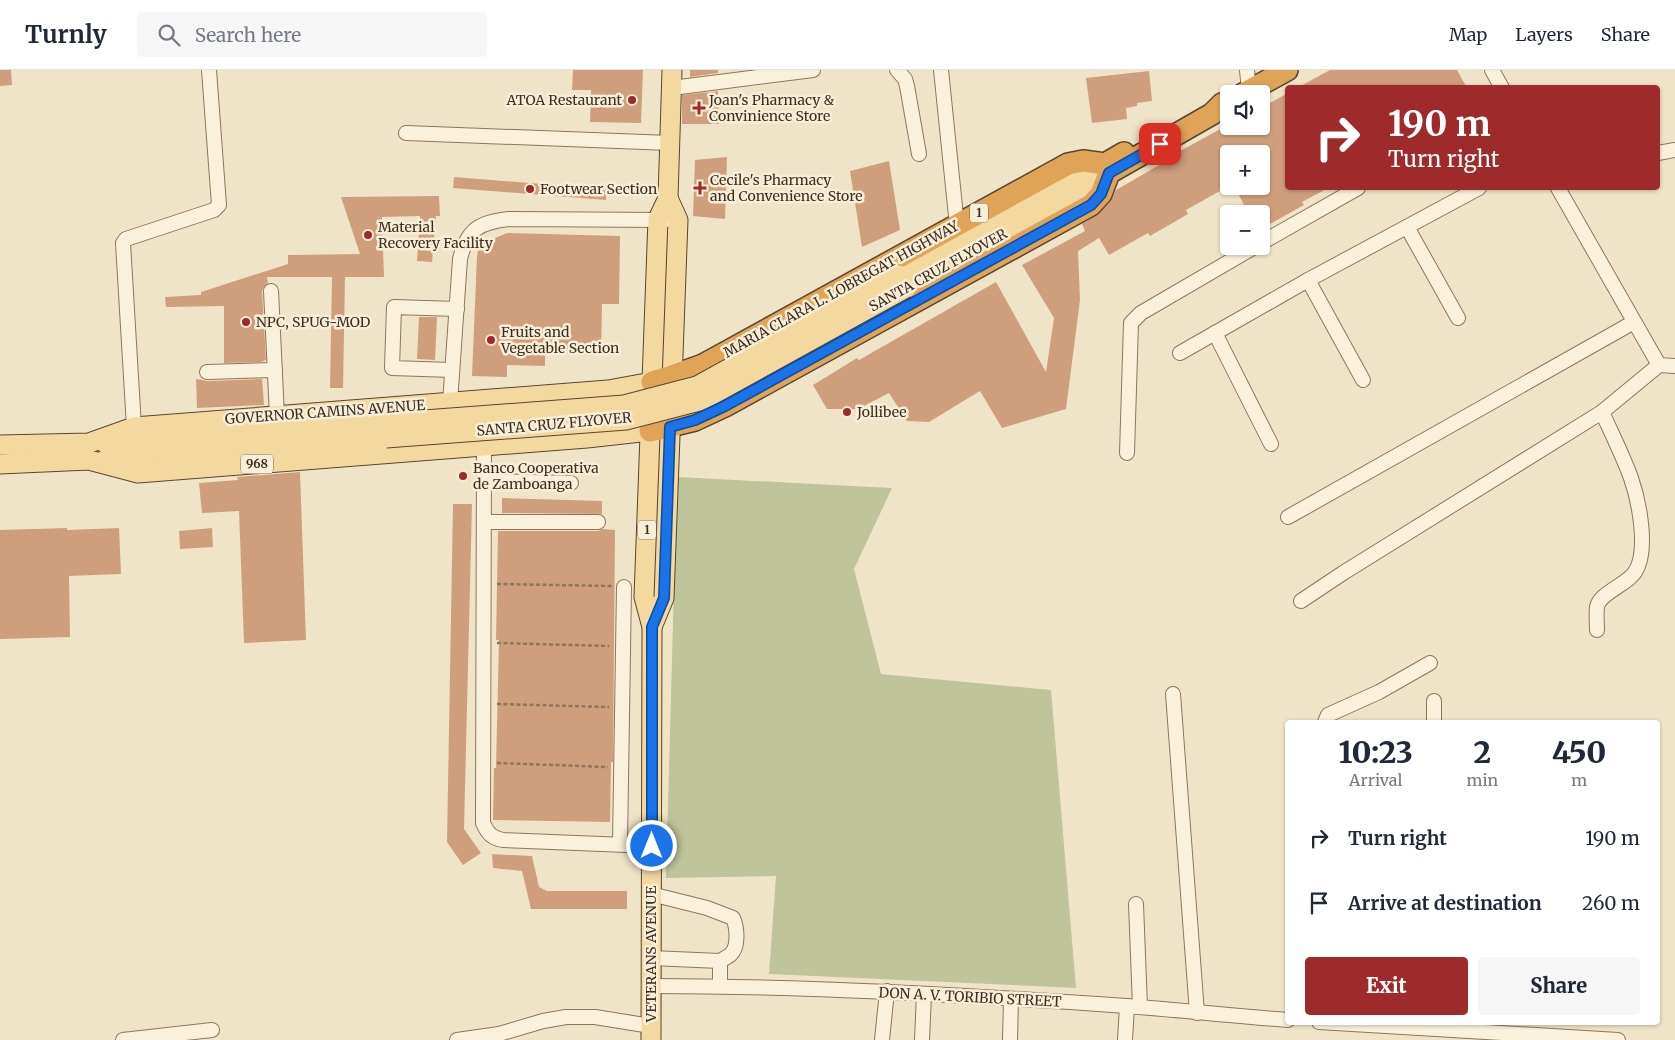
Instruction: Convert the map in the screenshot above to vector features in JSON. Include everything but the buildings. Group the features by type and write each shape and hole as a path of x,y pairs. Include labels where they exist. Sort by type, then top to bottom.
{"highway":[{"path":"1246,85 1287,70"},
{"path":"660,429 709,414 1091,205 1101,194 1107,168 1212,114 1220,107"},
{"name":"MARIA CLARA L. LOBREGAT HIGHWAY","path":"662,379 703,365 1068,164 1083,160 1107,168"},
{"path":"858,280 880,320"},
{"path":"790,317 813,357"},
{"path":"723,354 745,395"}],"main road":[{"path":"662,379 658,220 668,198 672,79"},
{"name":"SANTA CRUZ FLYOVER","path":"89,452 385,431 626,420 703,400 903,282 1083,190 1107,168"},
{"path":"662,379 678,220 668,198"},
{"name":"GOVERNOR CAMINS AVENUE","path":"0,464 89,452 134,427 608,390 662,379"},
{"name":"1","path":"660,429 662,379"},
{"path":"583,392 587,438"},
{"path":"503,398 507,445"},
{"path":"423,405 427,451"},
{"name":"GOVERNOR CAMINS AVENUE","path":"0,445 89,452 138,473 507,445 660,429"},
{"name":"VETERANS AVENUE","path":"651,1033 652,627 644,597 660,429"}],"street":[{"path":"134,427 123,243 126,239 214,210 219,205 209,70"},
{"path":"672,79 813,70"},
{"path":"897,70 905,79 907,86 919,154"},
{"path":"941,70 957,226"},
{"path":"1492,70 1500,85"},
{"path":"406,133 670,143"},
{"path":"1660,153 1675,150"},
{"path":"1270,238 1354,190"},
{"path":"1180,354 1308,280 1475,190"},
{"path":"1559,190 1659,365"},
{"path":"450,402 460,259 462,246 476,227 496,220 509,219 678,220"},
{"path":"1407,227 1458,318"},
{"path":"1127,454 1131,323 1141,313 1241,255"},
{"path":"1308,280 1362,380"},
{"path":"271,291 277,416"},
{"path":"452,370 392,368 394,307 456,310"},
{"path":"1288,517 1634,322"},
{"path":"1215,333 1272,444"},
{"path":"1301,601 1602,412 1659,365 1675,366"},
{"path":"207,372 275,370"},
{"path":"1597,630 1597,606 1599,601 1629,579 1636,570 1642,556 1642,534 1631,479 1602,412"},
{"path":"484,446 483,823 487,832 493,838 519,842 652,846"},
{"path":"484,481 571,483"},
{"path":"484,522 598,522"},
{"path":"620,844 624,586"},
{"path":"1326,720 1328,715 1378,692 1430,663"},
{"path":"1173,694 1197,1013"},
{"path":"1434,701 1434,720"},
{"path":"651,894 706,908 733,918 736,924 736,943 732,953 720,961 651,958"},
{"path":"1125,1040 1133,1007 1136,904"},
{"path":"720,961 720,986"},
{"name":"DON A. V. TORIBIO STREET","path":"651,986 720,986 887,992 1133,1007 1285,1020"},
{"path":"882,1040 887,992"},
{"path":"922,1040 924,994"},
{"path":"1010,1040 1011,1000"},
{"path":"457,1040 499,1034 544,1021 566,1017 595,1017 651,1033"},
{"path":"1367,1025 1382,1034 1456,1027 1490,1036 1618,1040"},
{"path":"123,1040 212,1030"}],"path":[{"path":"483,584 624,586"},
{"path":"483,642 623,646"},
{"path":"483,704 622,707"},
{"path":"482,763 621,767"}],"green space":[{"path":"677,477 892,488 854,569 881,674 1051,690 1076,988 769,974 776,876 666,878"}],"place":[{"name":"ATOA Restaurant","path":"632,100"},
{"name":"Joan's Pharmacy & Convinience Store","path":"699,108"},
{"name":"Cecile's Pharmacy and Convenience Store","path":"700,188"},
{"name":"Footwear Section","path":"530,189"},
{"name":"Material Recovery Facility","path":"368,235"},
{"name":"NPC, SPUG-MOD","path":"246,322"},
{"name":"Fruits and Vegetable Section","path":"491,340"},
{"name":"Jollibee","path":"847,412"},
{"name":"Banco Cooperativa de Zamboanga","path":"463,476"}],"route":[{"path":"652,846 652,627 664,598 670,427 695,420 725,406 1091,205 1101,194 1109,173 1160,144"}]}
